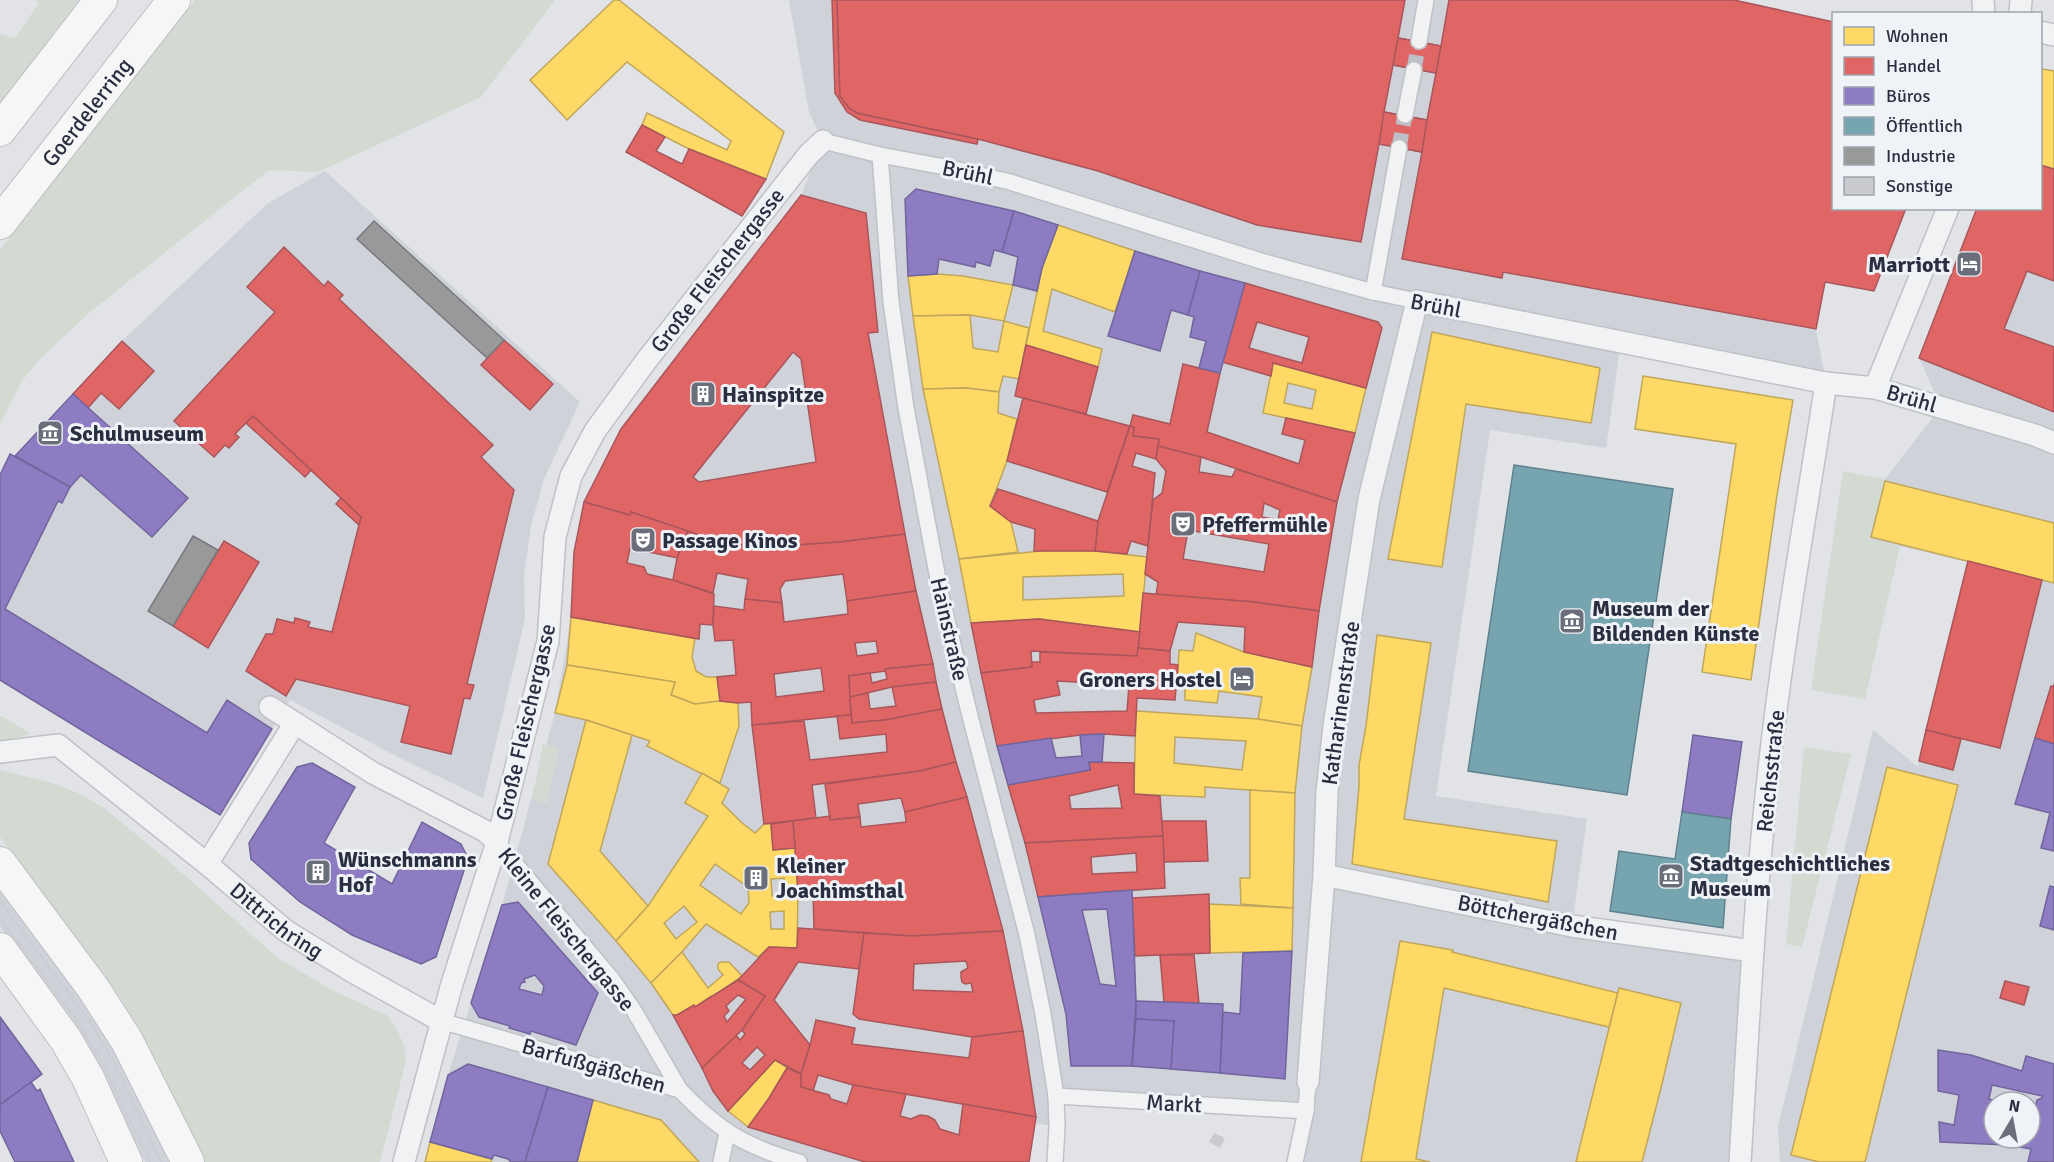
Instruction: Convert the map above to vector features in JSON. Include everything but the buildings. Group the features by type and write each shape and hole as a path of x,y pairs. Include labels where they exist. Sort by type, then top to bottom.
{"main road":[{"path":"0,130 100,0"},
{"name":"Goerdelerring","path":"0,223 174,0"},
{"path":"0,863 93,988 127,1041 188,1162"},
{"path":"0,949 66,1040 88,1078 126,1162"}],"street":[{"path":"1419,41 1426,0"},
{"path":"1405,115 1414,70"},
{"name":"Brühl","path":"823,141 1010,182 1261,261 1373,292 1826,383 1875,388 2054,442"},
{"name":"Große Fleischergasse","path":"441,1021 497,842 548,641 555,537 571,476 595,431 646,361 809,154 823,141"},
{"path":"1373,292 1399,148"},
{"name":"Hainstraße","path":"880,155 891,302 906,408 927,525 941,595 1027,935 1056,1096"},
{"path":"1875,388 1947,210"},
{"name":"Katharinenstraße","path":"1306,1111 1324,875 1327,792 1334,726 1370,499 1417,301"},
{"name":"Reichsstraße","path":"1740,1162 1753,951 1768,778 1775,715 1826,383"},
{"name":"Kleine Fleischergasse","path":"270,707 372,773 485,831 497,842 611,978 633,1009 680,1090"},
{"path":"207,864 295,723"},
{"name":"Dittrichring","path":"0,752 58,745 207,864 286,931 353,972 441,1021"},
{"name":"Böttchergäßchen","path":"1324,875 1572,926 1753,951"},
{"path":"404,1162 441,1021"},
{"name":"Barfußgäßchen","path":"441,1021 680,1090 702,1113 728,1133 774,1155 799,1162"},
{"path":"1054,1162 1057,1127 1056,1096"},
{"name":"Markt","path":"1056,1096 1306,1111"},
{"path":"1295,1162 1306,1111"},
{"path":"721,1162 728,1133"}],"shaded area":[{"path":"36,0 79,0 0,105 0,34 15,38 39,3"},
{"path":"195,0 555,0 481,97 318,172 269,170 90,312 39,360 22,381 0,424 0,250"},
{"path":"789,0 1734,0 1832,204 1832,210 1907,210 1874,291 1825,282 1816,329 1826,383 1621,342 1606,448 1490,430 1436,796 1587,819 1572,926 1753,951 1740,1162 1295,1162 1306,1111 1057,1096 1057,1127 1035,1123 1029,1162 425,1162 448,1075 502,905 555,713 571,617 574,552 584,502 621,429 801,195 823,142 809,112"},
{"path":"2042,69 2054,71 2054,1162 1780,1162 1778,1127 1873,730 1918,767 1968,562 1869,539 1885,479 1941,407 1919,358 1977,210 2042,210"},
{"path":"325,171 580,402 544,479 531,526 524,575 525,619 483,798 398,757 290,700 220,815 0,680 0,475 10,454 16,456 122,341 268,203"},
{"path":"1843,471 1885,479 1869,539 1900,546 1865,699 1811,690"},
{"path":"0,715 31,734 0,742"},
{"path":"543,744 559,748 547,803 532,799"},
{"path":"1804,747 1851,754 1802,947 1786,944"},
{"path":"0,770 49,782 78,793 104,808 165,858 278,958 330,989 388,1016 397,1029 404,1046 406,1061 380,1162 203,1162 150,1051 125,1005 0,837"},
{"path":"0,888 82,997 122,1064 171,1162 145,1162 102,1076 60,1007 0,927"}],"tunnel":[{"path":"1414,70 1419,41"},
{"path":"1399,148 1405,115"}],"tram line":[{"path":"0,901 91,1023 113,1060 161,1162"},
{"path":"0,918 72,1014 98,1055 150,1162"}],"place":[{"name":"Marriott","path":"1969,264"},
{"name":"Hainspitze","path":"703,394"},
{"name":"Schulmuseum","path":"50,433"},
{"name":"Pfeffermühle","path":"1183,524"},
{"name":"Passage Kinos","path":"643,540"},
{"name":"Museum der Bildenden Künste","path":"1572,621"},
{"name":"Groners Hostel","path":"1242,679"},
{"name":"Wünschmanns Hof","path":"318,872"},
{"name":"Stadtgeschichtliches Museum","path":"1671,876"},
{"name":"Kleiner Joachimsthal","path":"756,878"}]}
